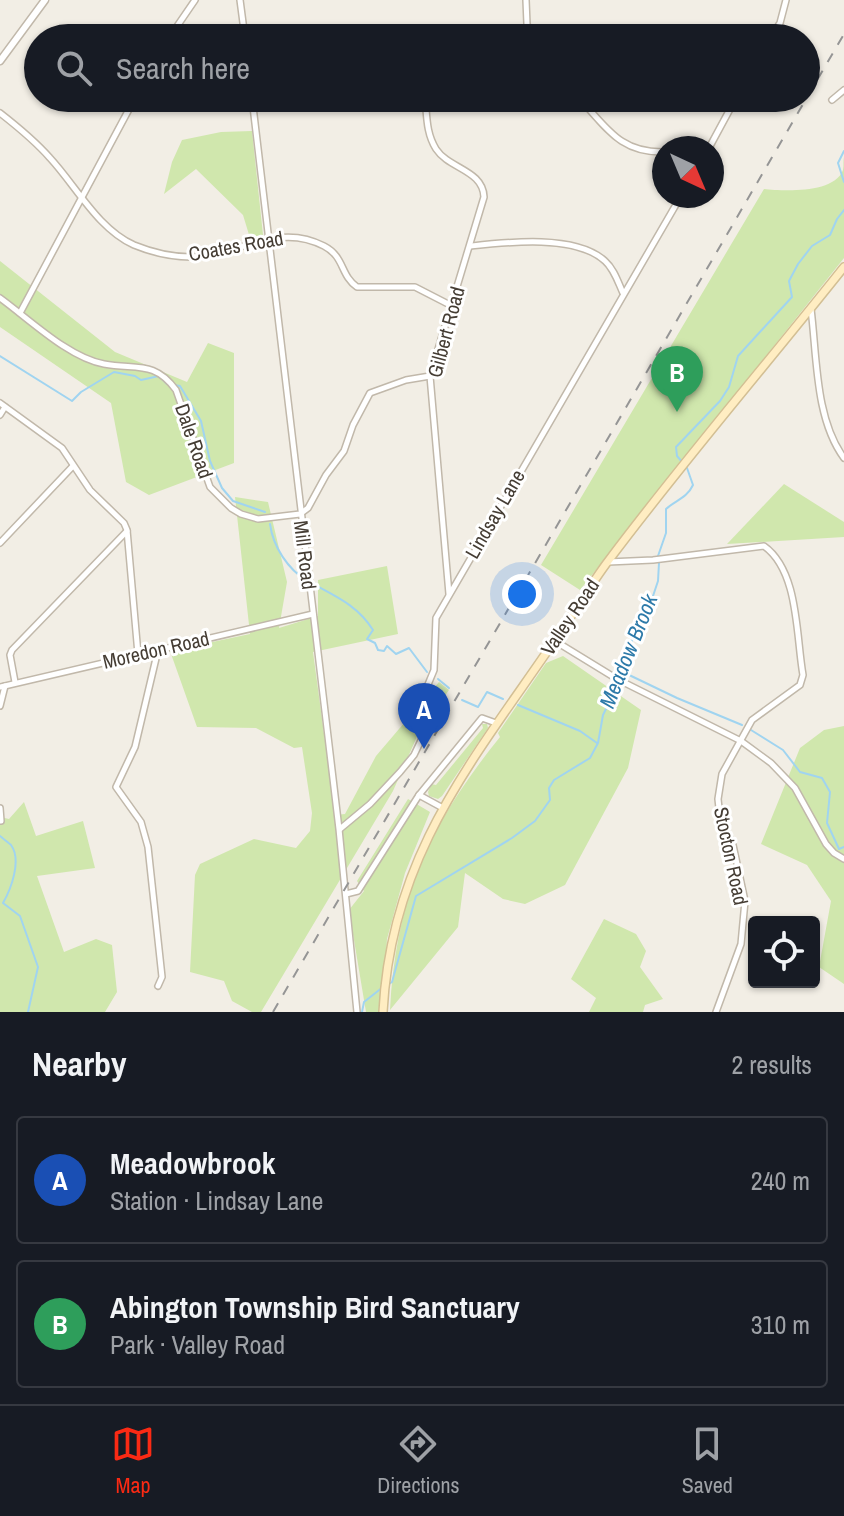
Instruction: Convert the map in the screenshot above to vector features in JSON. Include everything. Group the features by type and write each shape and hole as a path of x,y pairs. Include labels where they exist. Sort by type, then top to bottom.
{"main road":[{"name":"Valley Road","path":"383,1012 392,937 410,880 441,807 607,562 844,267"}],"street":[{"path":"27,24 45,0"},
{"path":"179,24 195,0"},
{"path":"240,0 243,24"},
{"path":"526,0 527,24"},
{"path":"779,24 786,0"},
{"path":"0,61 24,28"},
{"path":"832,100 844,90"},
{"path":"20,313 128,112"},
{"name":"Mill Road","path":"254,112 339,829 357,1012"},
{"name":"Gilbert Road","path":"426,112 428,135 438,152 448,162 473,175 484,188 471,246 430,376 449,594"},
{"path":"592,112 621,142 639,151 652,152"},
{"path":"715,136 728,112"},
{"name":"Coates Road","path":"0,113 45,152 118,235 135,245 160,253 201,256 267,238 297,237 325,247 339,257 349,281 357,287 415,287 452,306"},
{"name":"Lindsay Lane","path":"339,829 370,804 414,755 425,732 422,699 434,670 436,618 674,208"},
{"path":"471,246 515,241 555,244 591,252 604,259 623,294"},
{"name":"Dale Road","path":"0,298 68,348 101,364 149,367 168,378 176,390 210,487 241,514 258,519 300,514"},
{"path":"811,308 824,414 833,441 844,458"},
{"path":"300,514 308,508 326,475 344,451 353,425 370,393 406,380 430,376"},
{"path":"0,415 3,405 62,448 90,490 124,523 138,654"},
{"path":"0,543 73,466"},
{"path":"16,682 10,655 12,650 127,530"},
{"name":"Stocton Road","path":"607,562 653,560 764,546 773,553 786,576 794,604 803,675 800,685 752,720 722,774 718,799 720,817 733,845 745,901 741,944 716,1012"},
{"name":"Moredon Road","path":"2,686 313,614"},
{"path":"555,641 617,679 741,741 771,763 795,788 826,844 844,859"},
{"path":"158,650 131,759 116,787 141,822 148,847 162,977 158,986"},
{"path":"0,706 2,686"},
{"path":"346,894 356,893 360,889 419,795 482,718 496,723"},
{"path":"419,795 441,807"},
{"path":"0,808 1,821"}],"green space":[{"path":"252,131 263,235 250,238 243,215 196,169 164,194 172,162 182,140 221,132"},
{"path":"844,157 844,258 580,590 541,565 764,189 807,189 830,183 843,170"},
{"path":"0,261 115,352 187,382 208,343 234,353 234,463 149,495 126,482 111,403 0,327"},
{"path":"784,484 844,522 844,537 727,544"},
{"path":"235,497 268,502 287,582 279,628 318,616 318,580 387,566 398,634 313,652 335,815 345,814 376,756 439,682 449,690 419,732 393,791 261,1012 252,1012 232,1001 224,981 190,972 195,875 200,864 254,839 296,848 310,831 312,813 302,747 294,748 256,728 197,727 170,651 250,634"},
{"path":"563,656 641,710 628,768 565,885 525,904 503,899 465,873 458,927 390,1010 400,932 409,897 436,832 546,663"},
{"path":"482,724 487,724 488,728 442,796 438,799 429,796 431,784 436,785 483,728"},
{"path":"844,726 844,984 820,968 831,901 807,865 761,844 800,748 824,730"},
{"path":"408,799 430,812 405,873 387,939 382,1012 366,1012 349,910 364,891 357,881"},
{"path":"24,802 36,836 83,821 95,868 37,876 64,952 96,939 112,945 117,992 105,1012 0,1012 0,817 9,819"},
{"path":"604,919 636,934 646,951 640,967 663,999 645,1005 643,1012 589,1012 596,998 571,979"}],"waterway":[{"name":"Meadow Brook","path":"844,151 838,163 844,182"},
{"name":"Meadow Brook","path":"683,463 677,456 676,447 720,401 729,387 738,356 792,297 789,281 798,264 812,246 830,235 844,210"},
{"path":"0,356 72,401 114,372 141,380 159,376 167,384"},
{"path":"174,385 180,386 201,421 210,461 222,488 233,501 265,512"},
{"name":"Meadow Brook","path":"658,556 666,533 666,509 693,485 687,468"},
{"path":"270,524 282,557 307,581"},
{"name":"Meadow Brook","path":"389,984 416,896 535,821 550,800 549,788 554,780 590,758 598,743 603,715 624,672 636,625 652,599 658,581 659,563"},
{"path":"313,584 361,615 373,630 367,639 375,643 378,650 384,651 387,646 396,654 409,648 427,672"},
{"path":"625,673 742,725"},
{"path":"438,679 449,688"},
{"path":"462,700 478,707 487,692 503,699"},
{"path":"518,705 580,731 597,743"},
{"path":"751,730 783,750 800,772 822,778 830,792 827,823 839,849 844,847"},
{"path":"0,836 11,845 16,858 12,882 3,903 20,916 38,967 28,1012"},
{"name":"Meadow Brook","path":"362,1012 364,1002 383,987"}],"railway":[{"path":"820,75 844,34"},
{"path":"273,1012 798,112"}],"place":[{"name":"Abington Township Bird Sanctuary","path":"677,412"},
{"name":"Meadowbrook","path":"424,749"}]}
